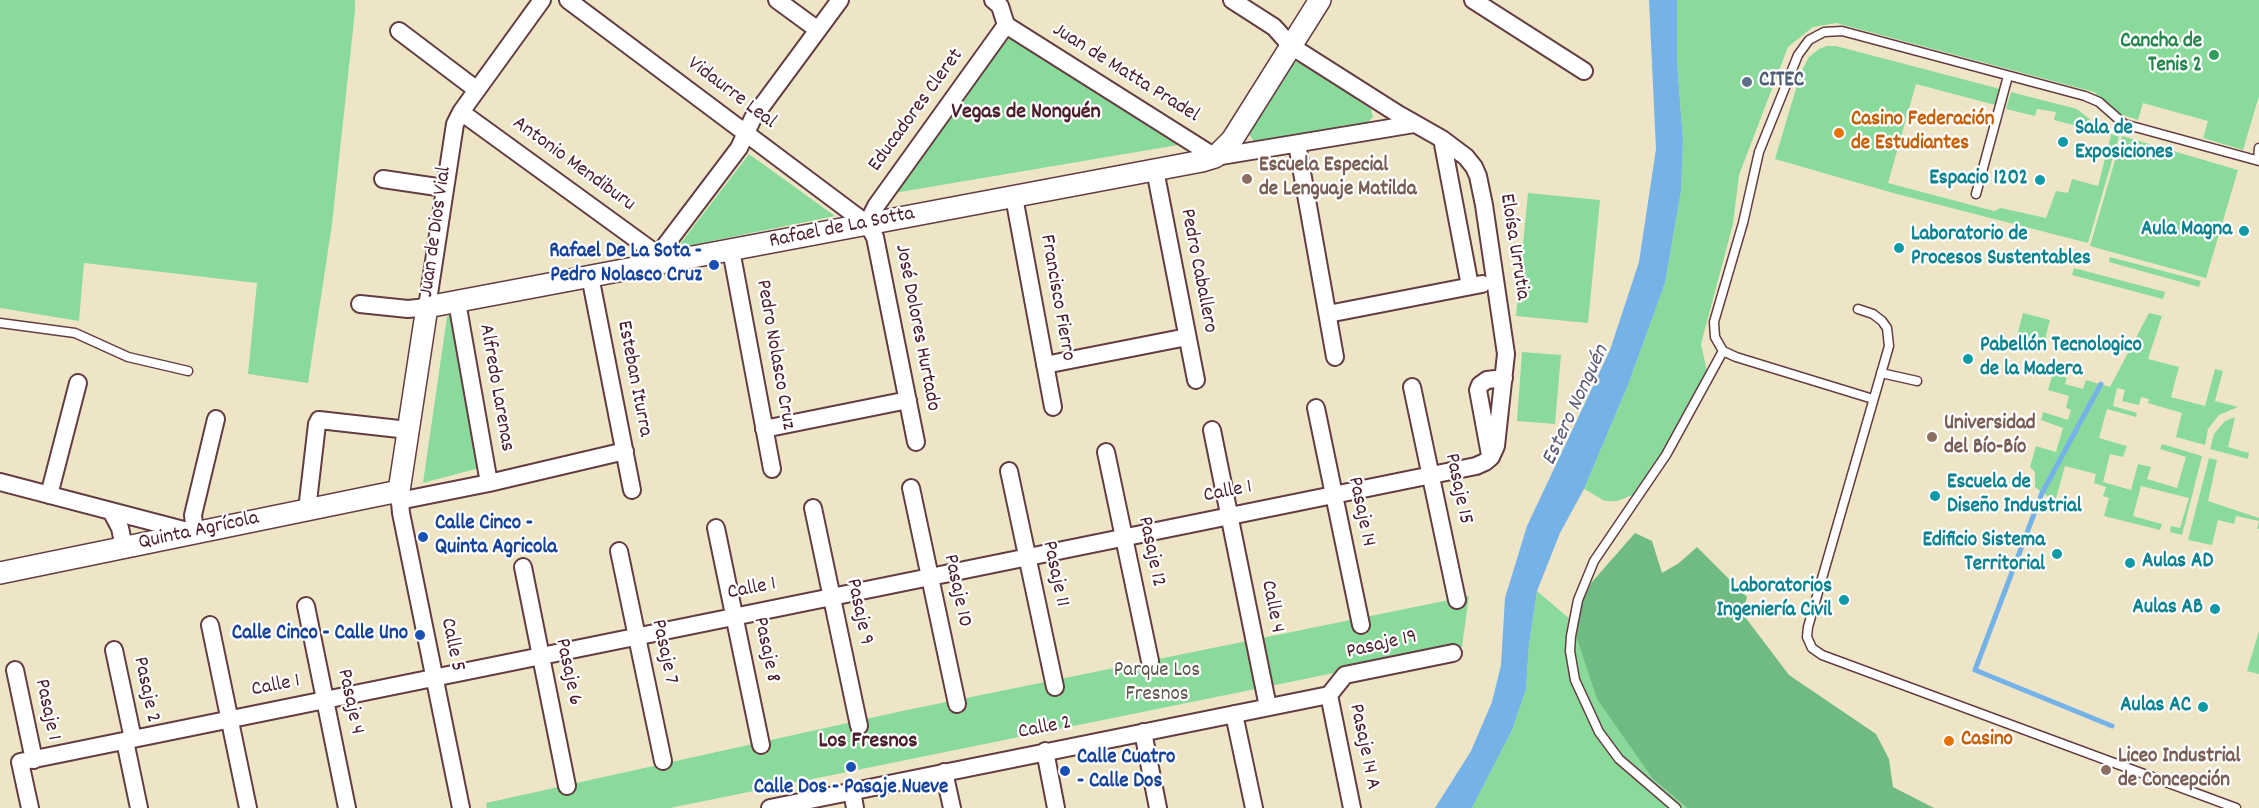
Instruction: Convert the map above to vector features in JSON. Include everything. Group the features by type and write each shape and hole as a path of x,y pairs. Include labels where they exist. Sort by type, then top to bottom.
{"street":[{"name":"Juan de Dios Vial","path":"399,496 452,136 461,112 542,0"},
{"name":"Vidaurre Leal","path":"568,0 867,224"},
{"path":"777,0 818,30"},
{"path":"659,259 739,148 753,118 840,0"},
{"path":"993,0 1000,6 1006,25"},
{"name":"Eloísa Urrutia","path":"1232,0 1275,27 1291,46 1414,124 1442,138 1466,157 1474,167 1480,185 1505,346 1504,378"},
{"path":"1215,157 1227,147 1239,130 1320,0"},
{"path":"1473,0 1584,71"},
{"name":"Juan de Matta Pradel","path":"1006,25 1215,157"},
{"name":"Educadores Cleret","path":"867,224 876,206 1006,25"},
{"path":"399,31 477,90"},
{"name":"Antonio Mendiburu","path":"461,112 659,259"},
{"name":"Rafael de La Sotta","path":"427,307 590,276 659,259 731,250 1215,157 1414,124"},
{"path":"1239,130 1244,141 1257,151"},
{"path":"1328,314 1476,285 1442,138"},
{"path":"1297,144 1335,357"},
{"name":"Pedro Caballero","path":"1155,170 1196,380"},
{"path":"383,179 444,188"},
{"name":"Francisco Fierro","path":"1014,197 1053,408"},
{"name":"José Dolores Hurtado","path":"867,224 875,237 916,442"},
{"name":"Pedro Nolasco Cruz","path":"731,250 772,469"},
{"name":"Esteban Iturra","path":"590,276 632,490"},
{"name":"Alfredo Larenas","path":"457,302 489,483"},
{"path":"360,303 408,309 427,307"},
{"path":"1045,365 1187,337"},
{"path":"1504,378 1496,446 1491,457 1478,390 1480,385 1487,380 1504,378"},
{"path":"49,495 78,383"},
{"name":"Pasaje 15","path":"1412,387 1457,600"},
{"path":"764,429 908,400"},
{"name":"Pasaje 14","path":"1316,408 1361,626"},
{"path":"0,482 195,533 194,515 216,420"},
{"path":"307,510 319,420 408,430"},
{"name":"Calle 4","path":"1212,430 1268,707"},
{"name":"Quinta Agrícola","path":"0,573 307,510 489,483 625,451"},
{"name":"Pasaje 12","path":"1106,452 1150,661"},
{"name":"Calle 1","path":"27,761 1480,465 1491,457"},
{"name":"Pasaje 11","path":"1009,471 1055,687"},
{"name":"Pasaje 10","path":"911,488 957,704"},
{"name":"Calle 5","path":"399,496 461,808"},
{"name":"Pasaje 9","path":"813,508 859,726"},
{"path":"111,511 120,528 124,548"},
{"name":"Pasaje 8","path":"716,528 761,745"},
{"name":"Pasaje 7","path":"619,551 663,762"},
{"name":"Pasaje 6","path":"523,567 567,786"},
{"name":"Pasaje 4","path":"306,606 347,808"},
{"path":"210,625 248,808"},
{"name":"Pasaje 2","path":"114,650 139,808"},
{"name":"Pasaje 19","path":"1329,695 1345,675 1453,653"},
{"name":"Pasaje 1","path":"15,670 27,761 30,808"},
{"name":"Calle 2","path":"770,808 1329,695"},
{"name":"Pasaje 14 A","path":"1329,695 1352,808"},
{"path":"1234,714 1254,808"},
{"path":"1143,732 1158,808"},
{"path":"1045,751 1056,808"},
{"path":"944,772 952,808"},
{"path":"852,791 855,808"}],"lane":[{"path":"1874,399 1736,357 1723,351 1715,337 1714,322 1743,223 1759,153 1798,55 1809,40 1824,32 1842,31 2085,96 2099,102 2124,124 2259,161 2259,148"},
{"path":"1976,194 2008,76"},
{"path":"1858,309 1873,314 1882,321 1887,328 1888,346 1807,632 1812,648 1821,655 2236,808"},
{"path":"0,323 75,333 128,357 188,371"},
{"path":"1676,808 1619,759 1599,732 1575,680 1570,651 1571,628 1578,600 1593,561 1666,455 1723,351"},
{"path":"1881,373 1917,381"}],"green space":[{"path":"0,0 355,0 332,224 308,383 248,374 257,283 84,263 79,321 0,308"},
{"path":"1677,0 2259,0 2259,96 2243,150 2203,138 2208,121 2143,103 2138,120 2117,113 2094,92 1836,23 1813,27 1788,47 1739,175 1733,224 1701,344 1707,371 1656,473 1638,493 1617,501 1605,501 1584,489 1628,385 1665,283 1681,191 1683,141 1677,60"},
{"path":"1009,38 1178,145 894,193"},
{"path":"1827,46 1836,46 2004,90 1999,106 1916,84 1888,183 1994,211 2001,208 2046,218 2056,191 2068,193 2072,179 2098,186 2111,135 2054,120 2056,112 2037,109 2035,116 2006,109 2011,92 2077,109 2104,131 2119,137 2088,243 1893,193 1775,159 1801,72 1809,57"},
{"path":"1301,61 1371,109 1373,117 1368,122 1254,142 1248,132 1292,63"},
{"path":"2122,136 2238,170 2206,278 2090,246"},
{"path":"749,154 835,216 677,248"},
{"path":"1528,193 1600,200 1588,323 1516,316"},
{"path":"2110,257 2201,281 2199,287 2109,262"},
{"path":"2074,268 2165,292 2163,299 2072,275"},
{"path":"453,313 479,468 423,483 447,317"},
{"path":"2023,313 2050,320 2043,347 2016,340"},
{"path":"2149,313 2162,316 2148,359 2179,367 2171,397 2205,406 2215,369 2223,371 2215,401 2238,407 2219,415 2208,429 2205,445 2176,437 2182,413 2148,403 2149,399 2141,397 2139,405 2122,401 2125,390 2117,388 2113,406 2137,413 2136,417 2107,409 2099,438 2127,446 2123,457 2110,454 2103,482 2131,490 2138,464 2151,467 2147,479 2177,488 2186,457 2160,449 2162,444 2202,456 2182,535 2170,532 2171,526 2180,528 2189,498 2141,486 2133,516 2162,524 2160,530 2104,516 2109,498 2103,496 2106,487 2094,483 2096,474 2065,466 2055,502 2035,487 2035,472 2030,467 2036,446 2056,452 2063,428 2041,420 2043,412 2068,420 2071,410 2066,408 2069,396 2048,390 2053,373 2067,378 2065,384 2083,389 2086,380 2110,387"},
{"path":"1522,352 1561,355 1555,424 1517,421"},
{"path":"2235,417 2228,447 2249,453 2248,459 2210,449 2214,434 2225,421"},
{"path":"2209,458 2217,460 2208,501 2259,518 2259,521 2236,516 2234,524 2218,520 2212,545 2188,540"},
{"path":"1635,533 1652,541 1662,573 1679,563 1697,547 1747,597 1742,613 1789,675 1876,734 1889,759 1893,787 1934,808 1687,808 1653,779 1597,699 1571,620 1592,582"},
{"path":"1537,591 1571,620 1653,779 1687,808 1472,808 1512,730 1526,689 1529,644"},
{"name":"Parque Los Fresnos","path":"1469,596 1462,647 670,808 487,808 486,803 902,711"},
{"path":"2259,631 2259,674 2247,671"}],"water":[{"path":"1649,0 1677,0 1677,60 1683,141 1681,191 1665,283 1628,385 1584,489 1560,533 1537,591 1529,644 1526,689 1512,730 1472,808 1435,808 1471,751 1492,702 1501,665 1505,598 1527,526 1610,350 1639,262 1656,149"}],"waterway":[{"path":"2101,384 2042,493 1975,670 2112,726"}],"place":[{"name":"Cancha de Tenis 2","path":"2214,55"},
{"name":"CITEC","path":"1747,82"},
{"name":"Casino Federación de Estudiantes","path":"1839,133"},
{"name":"Sala de Exposiciones","path":"2063,142"},
{"name":"Escuela Especial de Lenguaje Matilda","path":"1247,179"},
{"name":"Espacio 1202","path":"2040,180"},
{"name":"Aula Magna","path":"2244,231"},
{"name":"Laboratorio de Procesos Sustentables","path":"1899,248"},
{"name":"Rafael De La Sota - Pedro Nolasco Cruz","path":"714,265"},
{"name":"Pabellón Tecnologico de la Madera","path":"1968,359"},
{"name":"Universidad del Bío-Bío","path":"1932,437"},
{"name":"Escuela de Diseño Industrial","path":"1935,496"},
{"name":"Calle Cinco - Quinta Agricola","path":"423,537"},
{"name":"Edificio Sistema Territorial","path":"2057,554"},
{"name":"Aulas AD","path":"2130,563"},
{"name":"Laboratorios Ingeniería Civil","path":"1844,600"},
{"name":"Aulas AB","path":"2215,609"},
{"name":"Calle Cinco - Calle Uno","path":"420,635"},
{"name":"Aulas AC","path":"2203,707"},
{"name":"Casino","path":"1949,741"},
{"name":"Calle Dos - Pasaje Nueve","path":"851,767"},
{"name":"Liceo Industrial de Concepción","path":"2106,770"},
{"name":"Calle Cuatro - Calle Dos","path":"1065,771"}],"district":[{"name":"Vegas de Nonguén","path":"1026,114"},
{"name":"Los Fresnos","path":"868,743"}],"water label":[{"name":"Estero Nonguén","path":"1577,406"}]}
